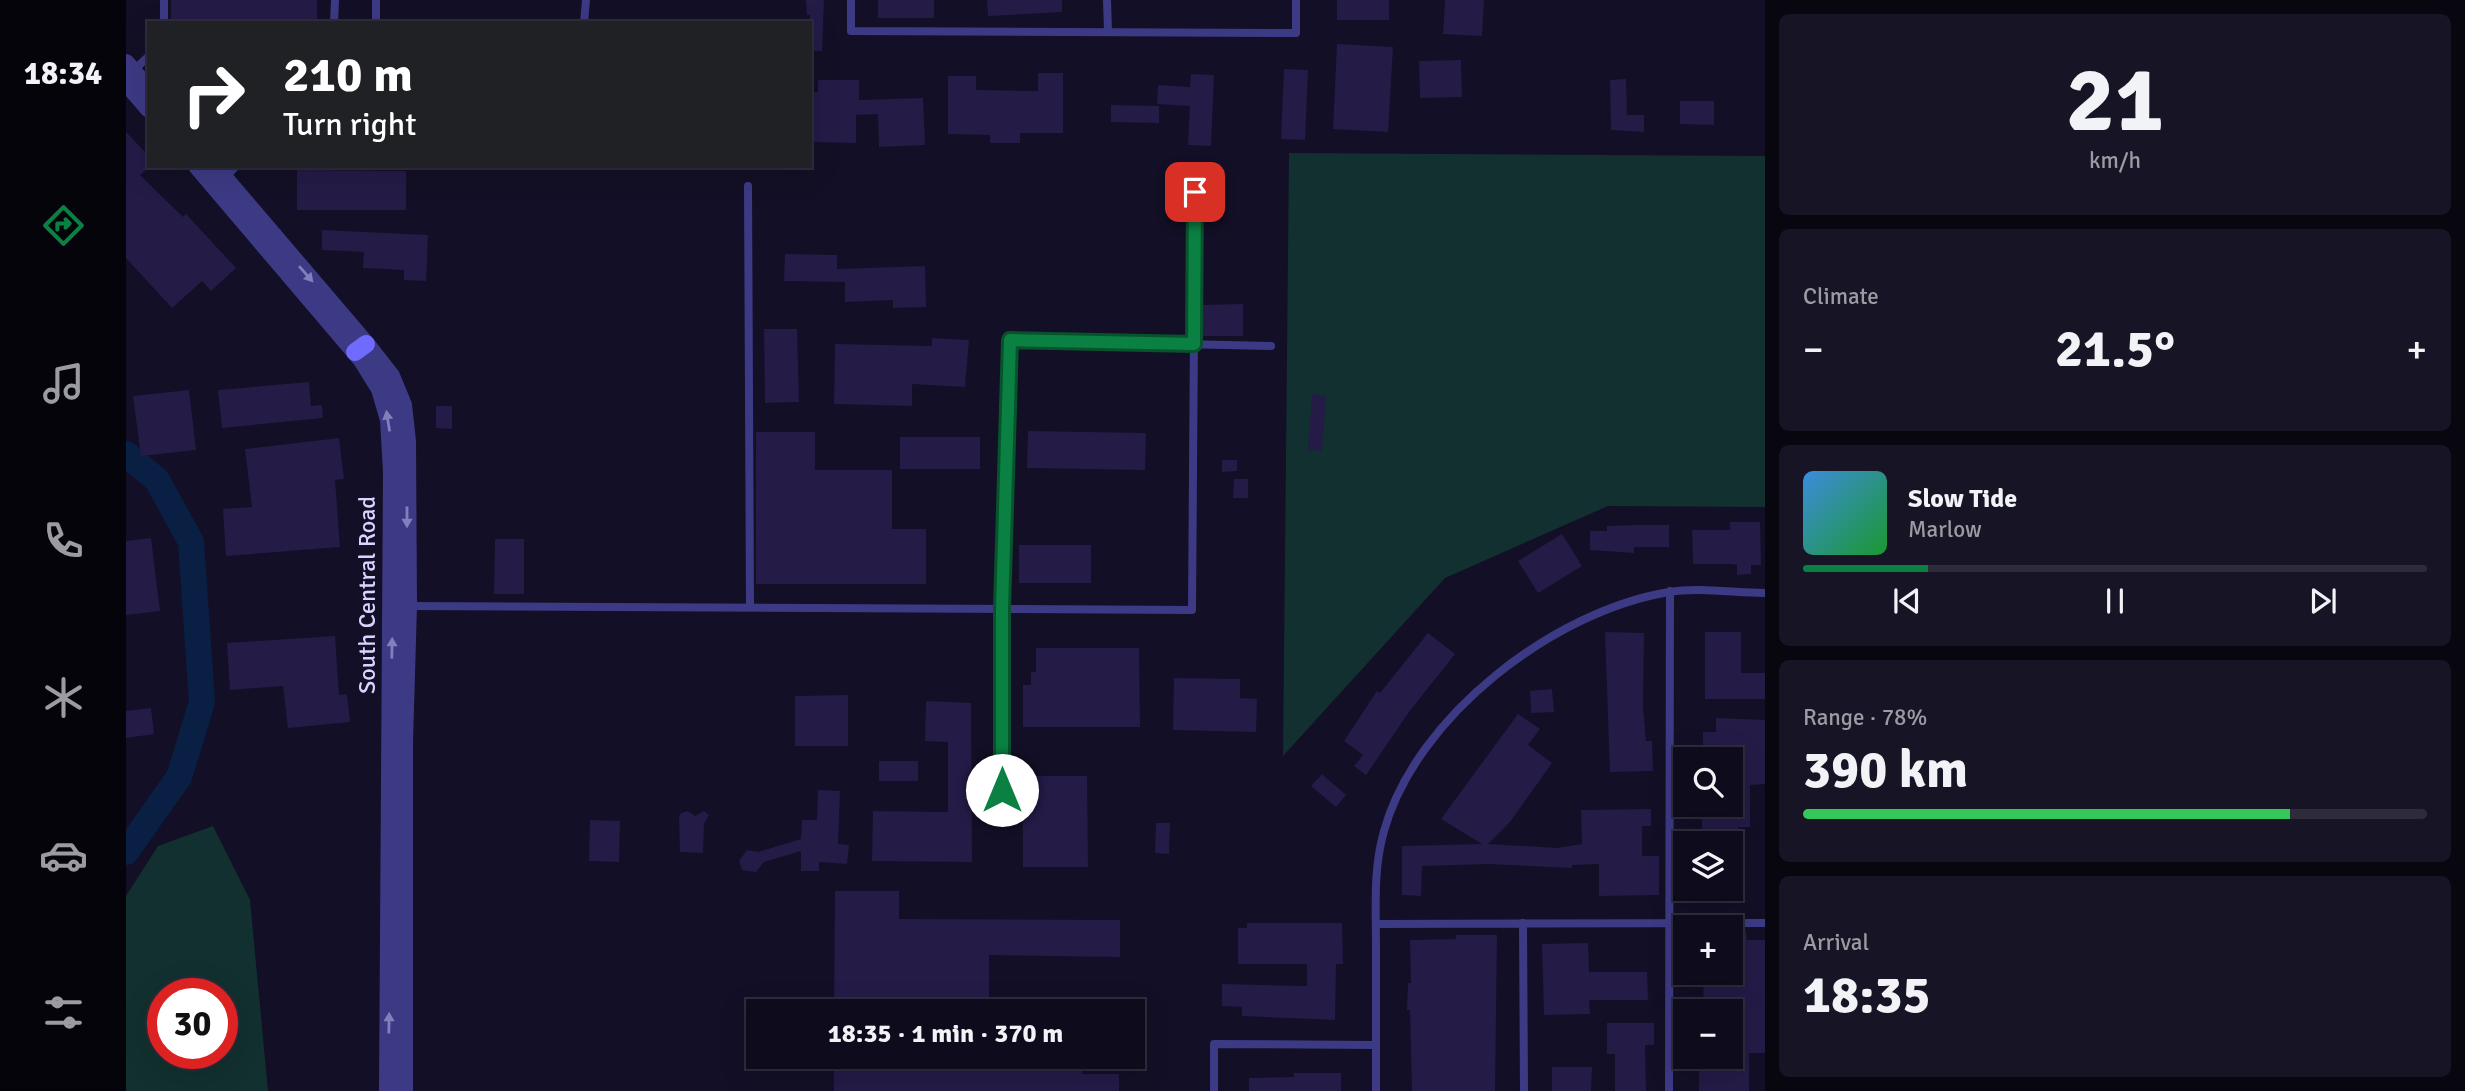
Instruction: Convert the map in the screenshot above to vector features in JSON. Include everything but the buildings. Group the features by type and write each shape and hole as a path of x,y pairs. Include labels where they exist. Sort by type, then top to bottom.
{"street":[{"path":"128,72 147,88"},
{"path":"128,72 147,105"},
{"name":"South Central Road","path":"199,168 360,348 391,376 403,405 407,441 400,606 388,1091"},
{"name":"South Central Road","path":"224,170 360,348"},
{"name":"South Central Road","path":"400,606 404,755 404,1091"},
{"path":"1002,609 1002,790"}],"lane":[{"path":"164,0 164,21"},
{"path":"334,21 335,0"},
{"path":"376,0 376,21"},
{"path":"584,21 586,0"},
{"path":"851,0 851,31 1296,33 1296,0"},
{"path":"1108,0 1108,31"},
{"path":"128,72 147,58"},
{"path":"748,186 750,607"},
{"path":"400,606 1192,610 1195,192"},
{"path":"1002,609 1010,340 1271,346"},
{"path":"1376,1091 1376,874 1384,831 1396,799 1419,757 1482,687 1521,656 1566,629 1616,608 1670,592 1765,593"},
{"path":"1669,1091 1670,592"},
{"path":"1523,923 1524,1091"},
{"path":"1376,924 1765,923"},
{"path":"1213,1091 1214,1044 1376,1045"}],"green space":[{"path":"1289,153 1765,156 1765,507 1608,506 1445,578 1283,756"},
{"path":"213,826 250,900 268,1091 126,1091 126,896 158,846"}],"waterway":[{"path":"126,454 157,480 191,542 202,702 179,777 126,852"}],"route":[{"path":"1002,790 1002,609 1010,340 1194,344 1195,192"}]}
